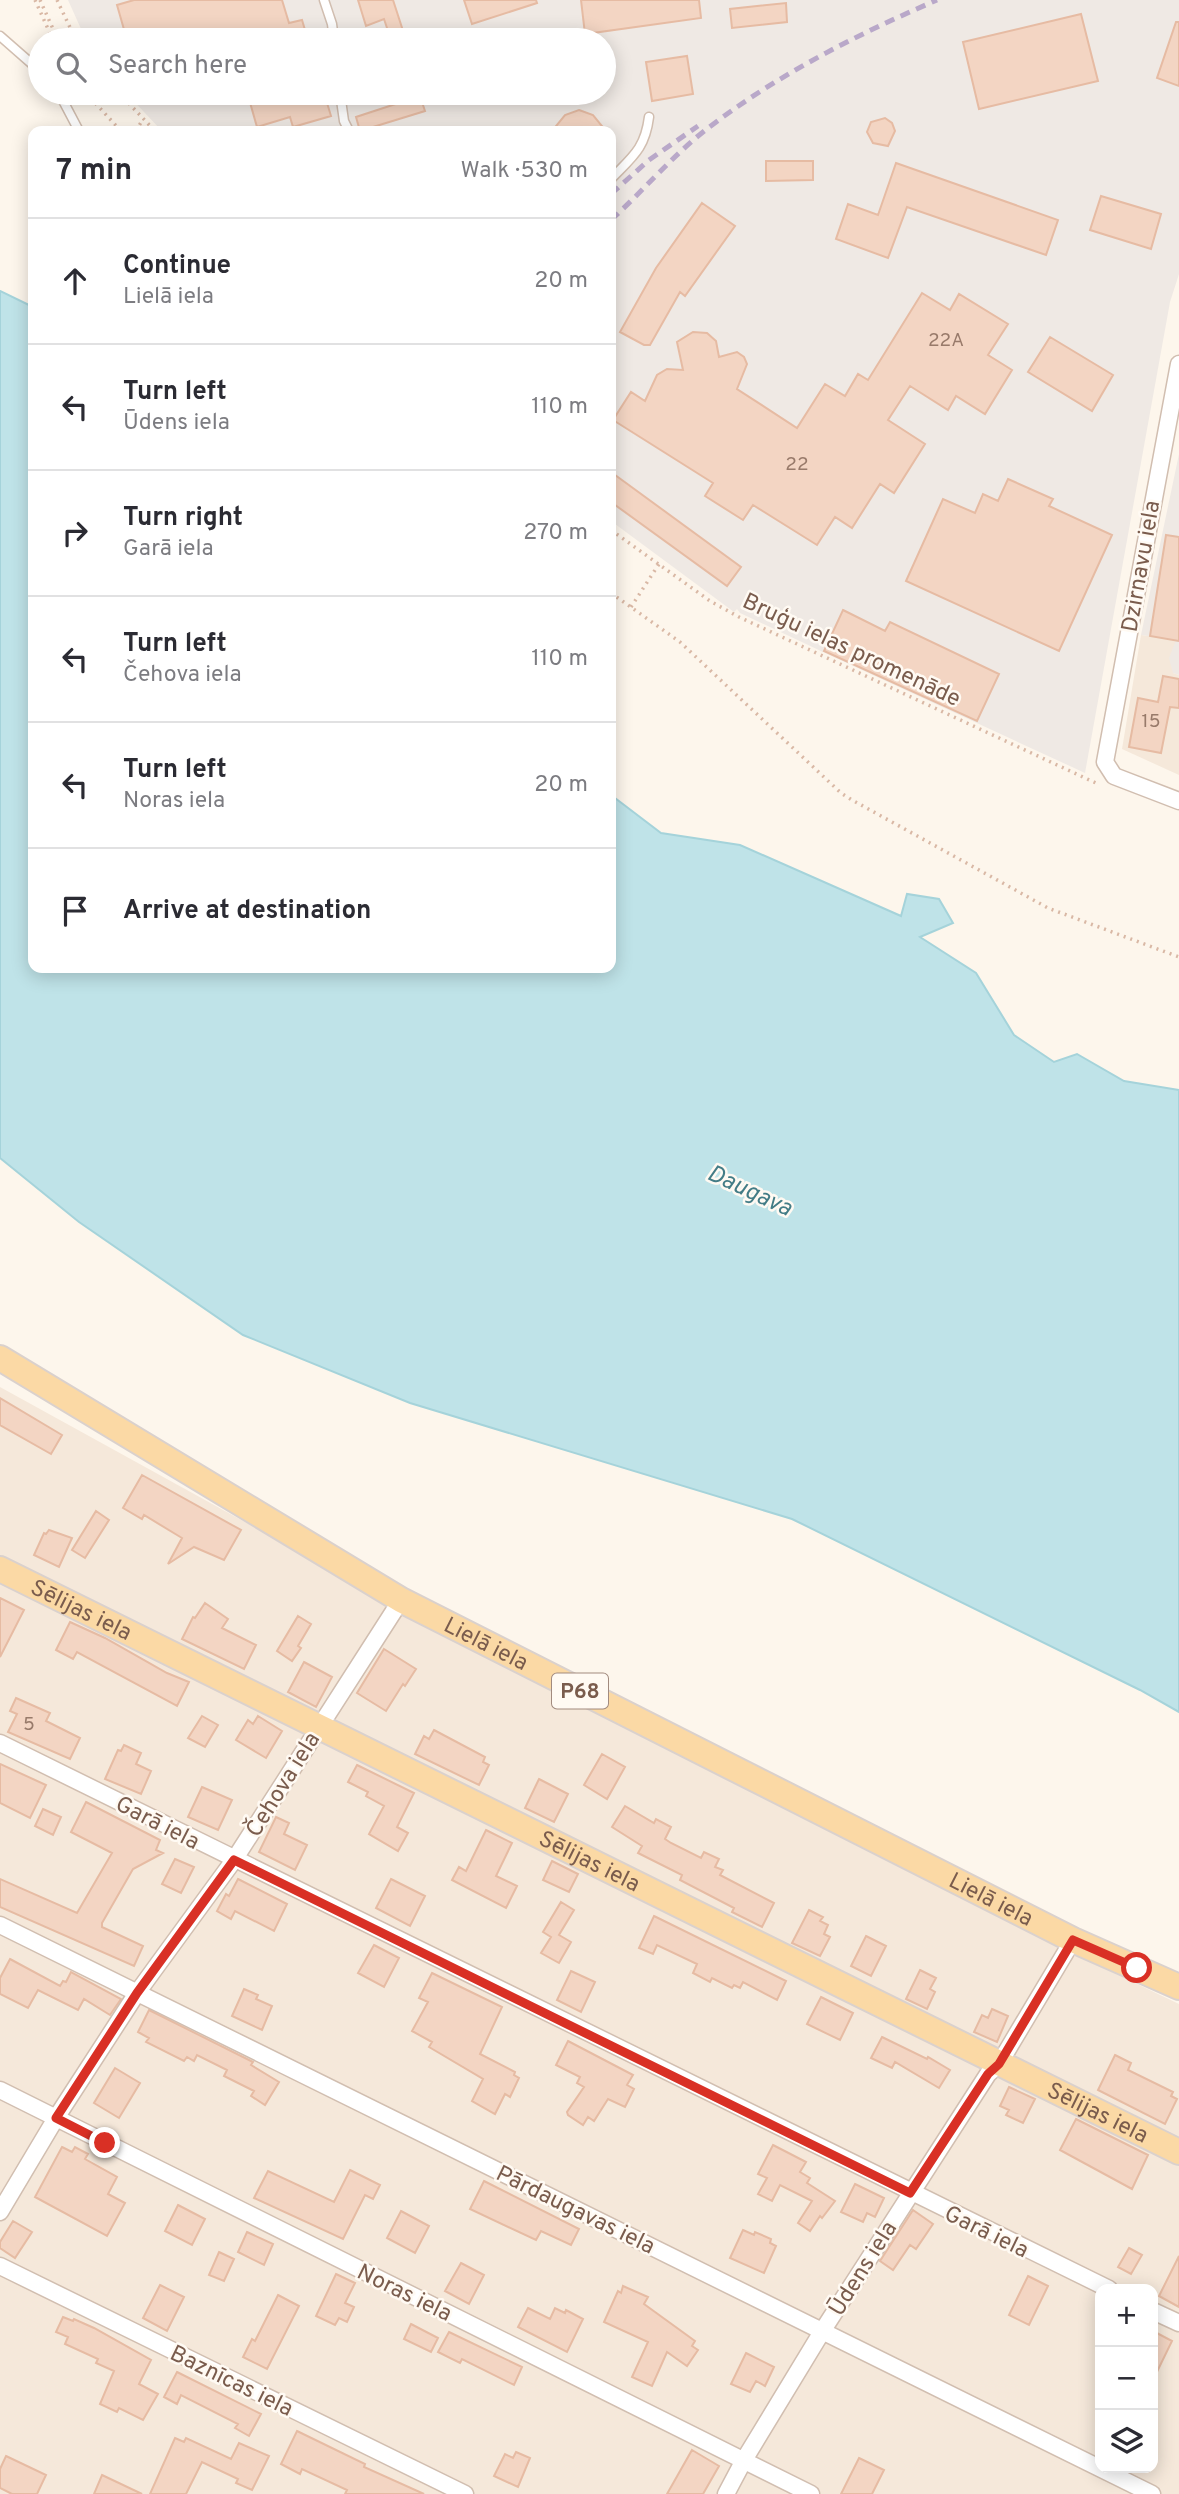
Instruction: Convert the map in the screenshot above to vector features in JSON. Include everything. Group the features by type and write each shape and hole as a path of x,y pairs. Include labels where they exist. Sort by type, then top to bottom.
{"main road":[{"name":"Lielā iela","path":"0,1357 401,1600 1073,1940 1179,1987"},
{"name":"Sēlijas iela","path":"0,1569 1179,2152"}],"street":[{"name":"Dzirnavu iela","path":"1179,364 1105,762 1114,776 1179,802"},
{"name":"Čehova iela","path":"0,2212 56,2118 137,1993 234,1860 401,1600"},
{"name":"Garā iela","path":"0,1743 1099,2284"},
{"name":"Pārdaugavas iela","path":"0,1925 1152,2494"},
{"name":"Ūdens iela","path":"726,2494 823,2330 988,2074 999,2064 1073,1940"},
{"name":"Noras iela","path":"0,2090 811,2494"},
{"name":"Baznīcas iela","path":"0,2266 465,2494"},
{"path":"1158,2313 1179,2323"}],"lane":[{"path":"324,0 332,28"},
{"path":"0,36 28,60"},
{"path":"65,105 76,126"},
{"path":"342,105 346,126"},
{"path":"616,174 639,150 649,117"}],"path":[{"path":"35,0 47,28"},
{"path":"40,0 53,28"},
{"path":"57,0 70,28"},
{"path":"97,105 116,126"},
{"path":"131,105 150,126"},
{"path":"139,126 144,119"},
{"name":"Bruģu ielas promenāde","path":"616,534 710,601 739,617 1090,781"},
{"path":"631,607 659,564"},
{"path":"616,596 688,649 841,793 1048,908 1179,957"}],"shaded area":[{"path":"68,0 1179,0 1179,274 1170,302 1085,773 740,613 737,609 734,612 616,525 616,126 157,126 137,105 616,105 616,28 81,28"},
{"path":"1179,454 1179,675 1173,673 1169,658 1176,640 1141,635"},
{"path":"1141,635 1177,640 1173,673 1179,675 1179,775 1122,749"},
{"path":"0,1387 410,1613 1091,1962 1179,2004 1179,2494 0,2494"}],"water":[{"name":"Daugava","path":"0,291 28,305 28,973 616,973 616,799 661,833 740,845 901,916 907,894 939,899 953,923 920,937 976,973 1014,1035 1054,1062 1077,1054 1124,1081 1179,1090 1179,1712 1140,1690 792,1519 410,1403 243,1335 79,1222 0,1158"}],"building":[{"path":"134,0 282,0 289,23 302,20 304,28 124,28 117,5"},
{"path":"358,0 393,0 402,28 387,28 384,19 366,26"},
{"path":"464,0 536,0 537,3 472,24"},
{"path":"581,0 699,0 701,18 616,30 584,28"},
{"path":"786,3 787,22 732,28 730,9"},
{"path":"1081,14 1098,81 979,109 963,42"},
{"path":"1176,22 1179,22 1179,86 1157,78"},
{"path":"687,56 693,94 652,101 646,62"},
{"path":"251,105 328,105 331,116 296,126 293,126 290,117 257,126"},
{"path":"393,105 423,105 425,111 376,126 359,126 356,117"},
{"path":"579,110 593,115 602,126 556,126 565,115"},
{"path":"885,118 892,123 895,131 888,146 873,143 867,132 871,122"},
{"path":"766,161 813,161 813,180 766,181"},
{"path":"896,163 1058,220 1046,255 907,207 888,258 836,239 848,204 878,215"},
{"path":"1101,196 1161,214 1151,249 1090,230"},
{"path":"702,203 735,226 685,296 680,292 650,345 644,345 620,332 656,268"},
{"path":"922,293 950,310 959,294 1008,324 988,355 1012,370 985,414 956,396 948,410 910,386 888,420 925,444 894,493 880,484 852,528 835,517 817,545 753,505 743,520 705,496 713,483 616,422 616,415 631,392 645,401 657,375 667,369 683,370 677,342 693,332 707,333 716,341 719,357 737,352 744,357 747,364 737,389 797,428 825,384 845,396 858,374 868,380"},
{"path":"1050,337 1113,375 1092,411 1028,372"},
{"path":"616,476 741,567 727,586 616,506"},
{"path":"1008,479 1053,499 1049,506 1112,535 1059,651 906,581 943,499 975,513 983,494 998,501"},
{"path":"1166,535 1179,537 1179,641 1150,636"},
{"path":"843,610 885,631 890,622 999,674 977,721 824,651"},
{"path":"1163,676 1179,679 1179,708 1170,707 1161,753 1129,747 1138,698 1158,702"},
{"path":"0,1398 62,1435 51,1454 0,1425"},
{"path":"142,1475 241,1530 224,1560 194,1547 168,1564 182,1538 144,1515 142,1519 123,1508"},
{"path":"96,1511 109,1520 85,1558 72,1550"},
{"path":"49,1530 72,1538 59,1567 34,1555 44,1533"},
{"path":"0,1598 24,1610 0,1657"},
{"path":"205,1603 228,1619 222,1628 256,1645 244,1669 182,1639 193,1617 195,1618"},
{"path":"298,1616 311,1624 292,1661 277,1651"},
{"path":"70,1622 189,1682 177,1706 77,1652 73,1659 56,1650"},
{"path":"384,1649 416,1669 386,1711 357,1693"},
{"path":"304,1662 332,1677 316,1707 288,1692"},
{"path":"16,1698 50,1713 46,1721 80,1738 70,1759 8,1732 17,1714 10,1711"},
{"path":"202,1716 218,1725 205,1747 188,1738"},
{"path":"258,1716 282,1731 266,1758 236,1740 248,1720 253,1724"},
{"path":"434,1730 485,1757 483,1762 489,1765 479,1785 415,1754 424,1736 429,1739"},
{"path":"124,1745 141,1753 136,1764 151,1771 141,1794 105,1779 118,1750 121,1751"},
{"path":"602,1754 625,1767 607,1799 584,1785"},
{"path":"0,1764 46,1785 30,1818 0,1803"},
{"path":"357,1765 414,1793 397,1827 408,1833 398,1851 369,1834 384,1806 366,1796 368,1792 348,1782"},
{"path":"539,1779 568,1794 554,1822 525,1808"},
{"path":"202,1787 232,1800 218,1830 188,1817"},
{"path":"86,1802 160,1840 156,1850 163,1853 133,1869 102,1923 102,1927 143,1946 134,1966 0,1907 0,1879 77,1913 112,1853 71,1832"},
{"path":"625,1806 654,1823 656,1819 671,1827 665,1839 701,1858 704,1852 719,1859 715,1867 723,1870 720,1875 774,1903 762,1927 732,1912 734,1908 680,1880 682,1875 638,1853 642,1846 612,1827"},
{"path":"43,1809 61,1817 53,1835 35,1826"},
{"path":"276,1817 289,1823 284,1834 307,1845 295,1870 259,1852"},
{"path":"486,1830 512,1843 496,1876 517,1886 506,1908 452,1880 459,1867 466,1871"},
{"path":"175,1859 194,1867 181,1893 162,1884"},
{"path":"552,1861 578,1874 569,1892 543,1880"},
{"path":"238,1879 287,1904 274,1931 235,1911 231,1919 217,1911"},
{"path":"391,1879 425,1896 410,1926 376,1908"},
{"path":"561,1902 574,1910 559,1935 571,1942 559,1963 541,1953 551,1937 543,1932"},
{"path":"809,1910 823,1917 820,1921 828,1925 824,1934 830,1937 820,1956 792,1943"},
{"path":"654,1916 786,1981 777,2000 743,1982 740,1988 734,1985 732,1988 712,1978 710,1982 693,1973 697,1964 657,1945 653,1954 639,1948"},
{"path":"866,1936 886,1946 871,1976 851,1966"},
{"path":"374,1945 399,1958 384,1987 358,1973"},
{"path":"10,1959 60,1986 63,1981 66,1982 71,1972 121,1999 110,2015 84,1999 78,2010 38,1990 28,2008 0,1994 0,1978"},
{"path":"920,1970 936,1978 930,1989 935,1992 927,2009 906,1999"},
{"path":"571,1971 595,1982 581,2012 557,2000"},
{"path":"432,1973 502,2007 480,2054 515,2072 514,2075 519,2078 510,2097 505,2094 495,2114 472,2101 483,2079 429,2047 432,2042 412,2031 428,2002 419,1998"},
{"path":"244,1989 258,1995 256,1999 272,2006 262,2030 232,2016"},
{"path":"821,1997 853,2013 840,2040 807,2024"},
{"path":"992,2009 1008,2016 997,2042 974,2032 982,2015 988,2018"},
{"path":"149,2010 253,2062 251,2065 279,2082 265,2105 251,2096 254,2091 224,2076 227,2070 197,2055 194,2061 187,2057 184,2061 146,2042 149,2038 138,2032"},
{"path":"882,2037 950,2070 939,2088 895,2062 892,2068 871,2058"},
{"path":"568,2041 633,2075 627,2085 634,2089 625,2107 608,2099 594,2121 588,2117 583,2125 568,2115 567,2112 584,2087 577,2083 580,2077 556,2065"},
{"path":"1115,2055 1131,2063 1128,2070 1173,2092 1171,2096 1177,2099 1165,2124 1098,2090"},
{"path":"115,2068 140,2083 119,2118 94,2103"},
{"path":"1009,2087 1035,2099 1023,2123 1006,2115 1009,2110 1000,2106"},
{"path":"1076,2119 1148,2155 1132,2189 1060,2150"},
{"path":"773,2145 806,2162 800,2172 810,2178 807,2183 835,2201 810,2231 798,2223 812,2201 780,2185 772,2201 758,2194 767,2178 758,2174"},
{"path":"62,2147 72,2152 75,2147 88,2154 85,2159 117,2177 108,2194 125,2203 107,2236 35,2197"},
{"path":"350,2170 380,2185 373,2199 365,2195 343,2239 254,2198 268,2171 334,2202"},
{"path":"484,2181 579,2229 571,2245 541,2231 536,2240 470,2209"},
{"path":"855,2184 884,2198 875,2217 867,2213 863,2222 841,2212"},
{"path":"178,2205 205,2219 192,2245 165,2231"},
{"path":"913,2210 933,2224 916,2249 910,2245 893,2270 880,2261"},
{"path":"401,2211 429,2226 415,2253 387,2238"},
{"path":"13,2221 32,2232 15,2258 0,2248 0,2242"},
{"path":"743,2230 771,2239 770,2243 776,2246 764,2273 730,2258"},
{"path":"247,2232 273,2244 264,2265 238,2252"},
{"path":"1129,2248 1142,2255 1131,2274 1118,2267"},
{"path":"219,2252 234,2259 224,2281 209,2275"},
{"path":"1179,2256 1179,2307 1159,2296"},
{"path":"461,2263 484,2275 469,2304 445,2291"},
{"path":"336,2274 355,2283 345,2303 354,2307 347,2322 339,2318 335,2325 316,2316"},
{"path":"1028,2276 1048,2286 1029,2325 1009,2315"},
{"path":"160,2285 184,2297 167,2331 143,2318"},
{"path":"623,2286 648,2297 644,2304 695,2341 692,2346 698,2350 687,2366 667,2352 652,2386 632,2377 648,2342 604,2322"},
{"path":"278,2295 299,2306 267,2369 243,2357 252,2339 255,2341"},
{"path":"528,2308 550,2319 555,2308 565,2313 566,2310 583,2319 567,2352 518,2327"},
{"path":"63,2317 94,2328 151,2360 139,2384 158,2394 143,2420 119,2408 117,2412 100,2404 114,2371 96,2363 98,2359 65,2344 68,2337 56,2332"},
{"path":"411,2324 438,2338 431,2352 404,2339"},
{"path":"449,2332 522,2367 514,2385 462,2359 460,2363 438,2352"},
{"path":"1158,2334 1172,2341 1158,2370"},
{"path":"746,2353 774,2367 765,2386 756,2381 750,2392 731,2384"},
{"path":"177,2372 261,2414 249,2436 235,2428 238,2424 181,2395 177,2404 164,2397"},
{"path":"297,2431 365,2464 364,2467 424,2494 345,2494 347,2490 302,2469 300,2474 281,2464"},
{"path":"175,2438 184,2442 186,2438 231,2459 239,2443 269,2456 252,2490 236,2483 238,2479 202,2462 186,2494 150,2494"},
{"path":"692,2450 719,2466 703,2494 667,2494"},
{"path":"516,2452 530,2458 518,2487 494,2476 505,2454 513,2458"},
{"path":"6,2456 46,2475 37,2494 12,2494 0,2488 0,2469"},
{"path":"859,2458 884,2470 872,2494 841,2494"},
{"path":"102,2475 142,2494 94,2494"}],"railway":[{"path":"616,215 683,150 735,108 819,57 937,0"},
{"path":"616,190 649,160 698,126"}],"route":[{"path":"105,2143 56,2118 137,1993 234,1860 910,2193 988,2074 999,2064 1073,1940 1137,1968"}]}
